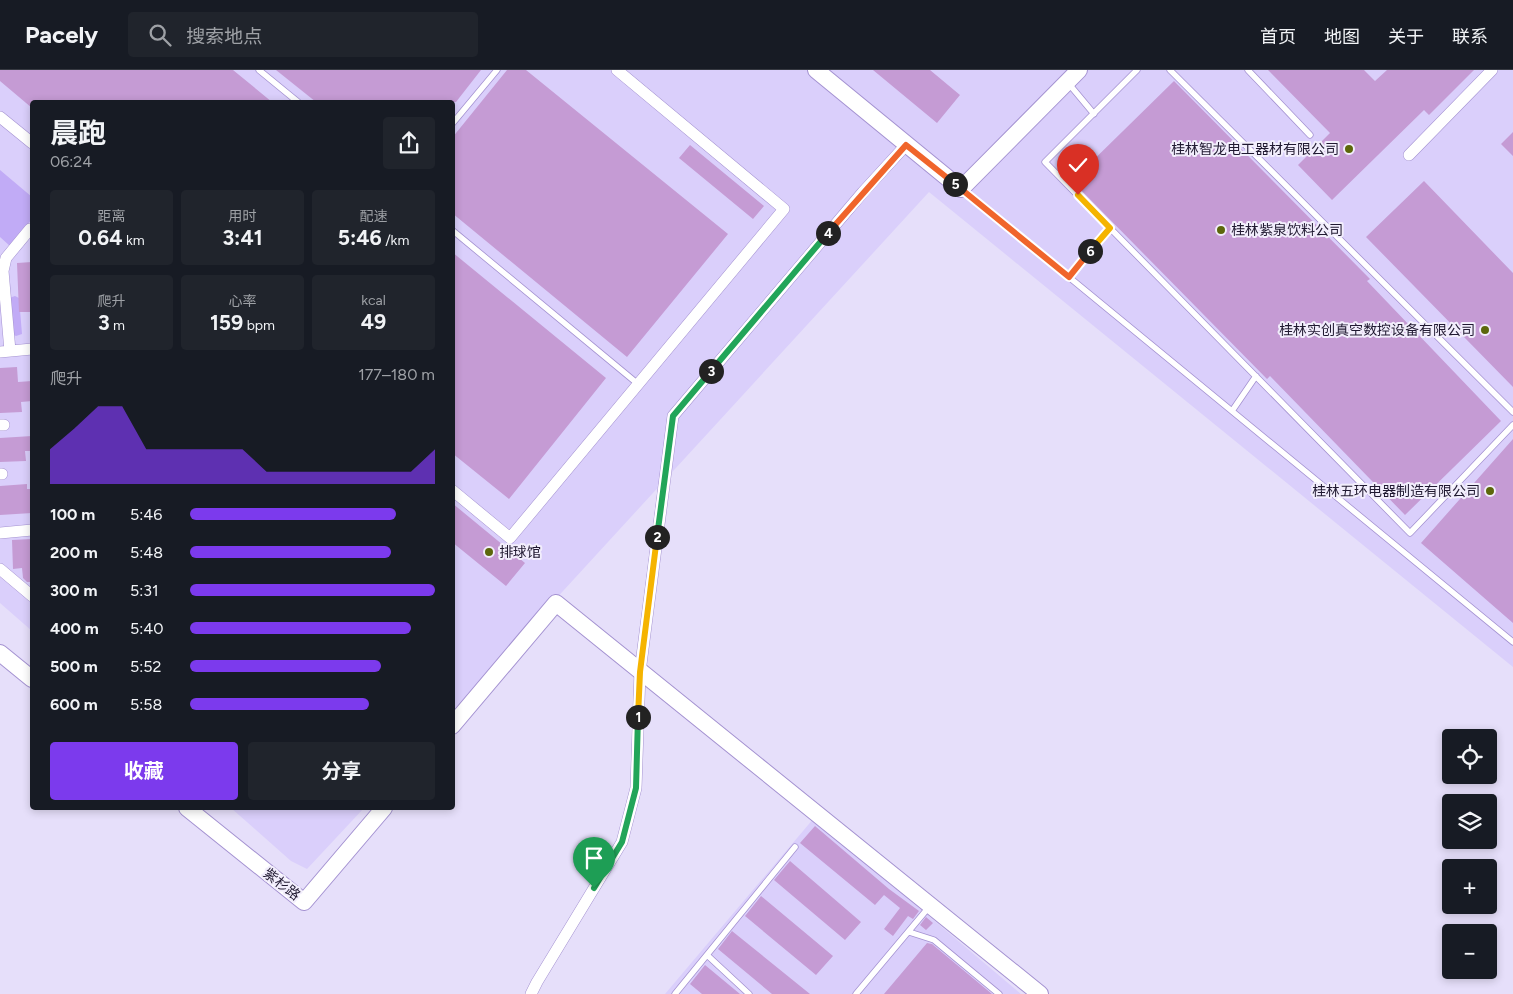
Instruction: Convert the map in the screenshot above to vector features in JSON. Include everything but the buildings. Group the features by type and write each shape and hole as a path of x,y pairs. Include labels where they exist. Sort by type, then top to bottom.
{"main road":[{"path":"816,70 961,189 1080,70"},
{"path":"455,722 556,603 1040,994"},
{"path":"0,652 30,677"},
{"name":"紫杉路","path":"189,810 304,902 382,810"}],"street":[{"path":"455,492 510,538 784,209 617,70"},
{"path":"1408,155 1492,70"},
{"path":"0,117 30,141"},
{"path":"531,994 622,842 636,788 640,672 673,416 863,192 906,145"},
{"path":"30,229 6,258 3,270 5,352 30,349"},
{"path":"0,532 30,530"},
{"path":"0,569 30,594"}],"lane":[{"path":"259,70 296,100"},
{"path":"455,120 497,70"},
{"path":"1137,70 1045,162 1410,533 1513,425"},
{"path":"1170,70 1513,412"},
{"path":"1248,70 1310,135"},
{"path":"1068,82 1094,114"},
{"path":"961,189 1513,642"},
{"path":"1069,277 1110,228"},
{"path":"455,232 638,384"},
{"path":"1232,411 1256,376"},
{"path":"678,993 795,847"},
{"path":"856,994 930,906"},
{"path":"909,932 934,940 1000,994"},
{"path":"707,955 749,994"}],"shaded area":[{"path":"0,70 1513,70 1513,667 929,192 455,709 455,100 30,100 30,629 0,603"},
{"path":"0,170 30,195 30,221 10,246 0,237"},
{"path":"15,296 19,298 22,334 16,336 12,334 9,299"},
{"path":"233,810 362,810 307,869 291,861"},
{"path":"814,818 937,923 1021,994 665,994"}],"place":[{"name":"桂林智龙电工器材有限公司","path":"1349,149"},
{"name":"桂林紫泉饮料公司","path":"1221,230"},
{"name":"桂林实创真空数控设备有限公司","path":"1485,330"},
{"name":"桂林五环电器制造有限公司","path":"1490,491"},
{"name":"排球馆","path":"489,552"}],"route":[{"path":"594,888 622,842 636,788 640,672 673,416 863,192 906,145 1069,277 1110,228 1078,195"}]}
